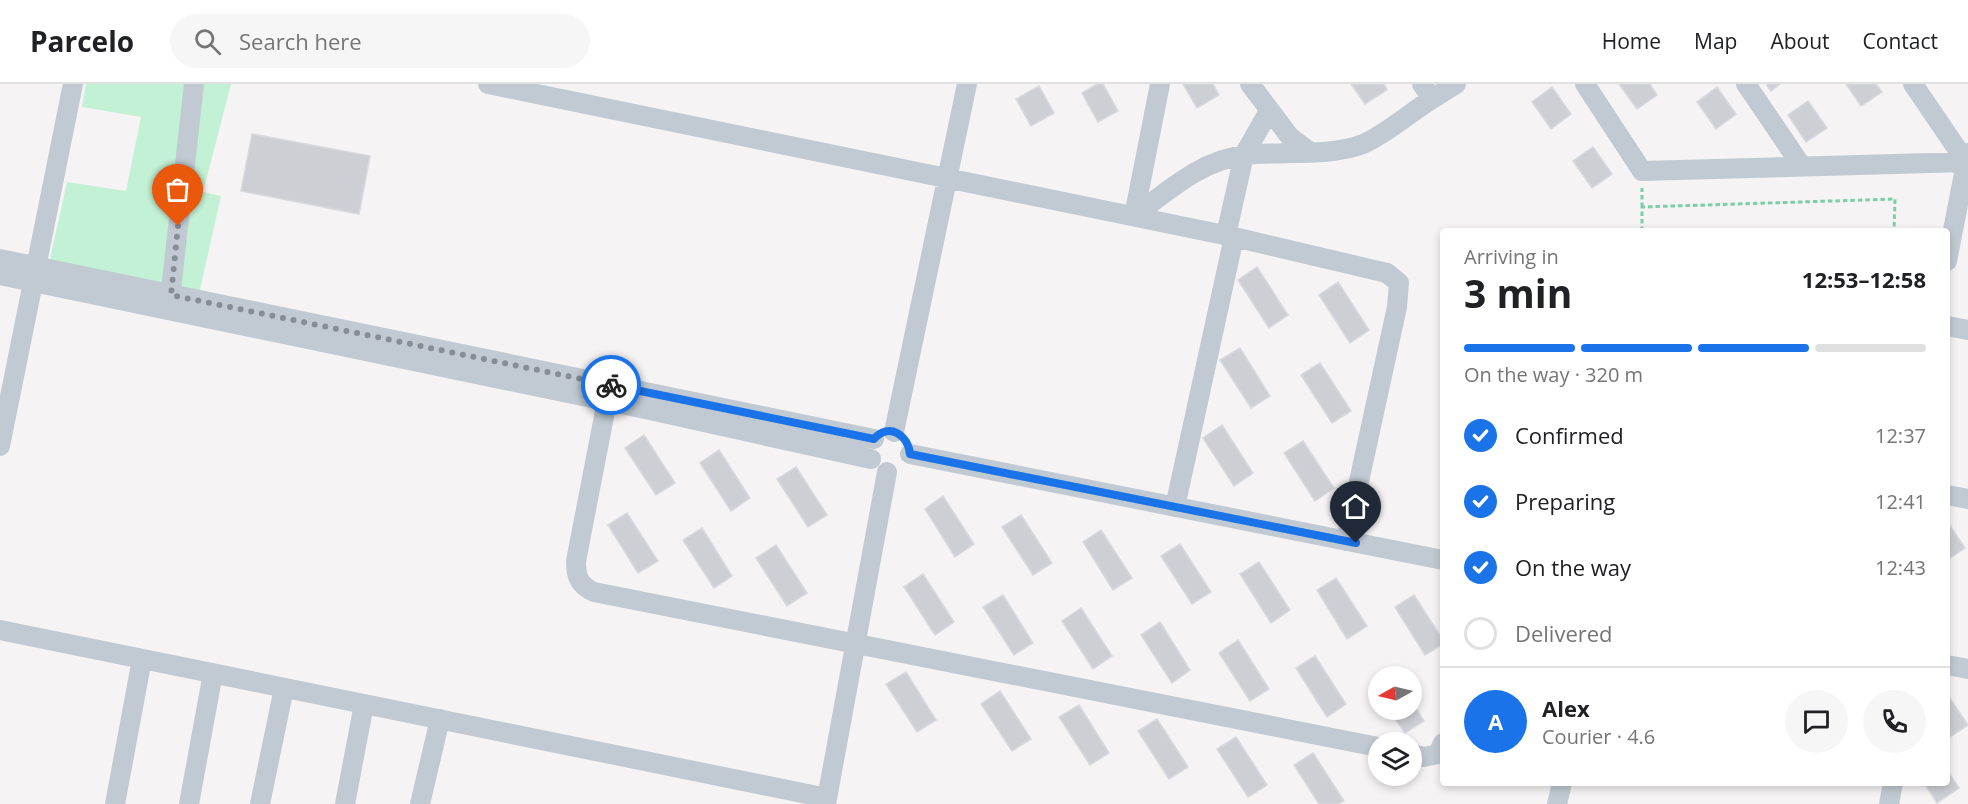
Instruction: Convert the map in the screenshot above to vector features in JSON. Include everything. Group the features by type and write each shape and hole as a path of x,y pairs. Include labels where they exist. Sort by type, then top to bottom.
{"street":[{"path":"0,446 73,84"},
{"path":"170,303 194,84"},
{"path":"489,84 1230,236 1387,273 1399,283 1397,306 1346,541"},
{"path":"894,432 968,84"},
{"path":"1134,216 1160,84"},
{"path":"1250,84 1290,137 1310,152"},
{"path":"1134,216 1181,181 1214,163 1244,155 1310,152 1364,144 1427,91 1456,84"},
{"path":"1585,84 1642,171 1967,158"},
{"path":"1746,84 1801,165"},
{"path":"1913,84 1967,158 1961,228 1950,254"},
{"path":"1175,507 1230,236 1244,155 1269,111"},
{"path":"0,259 33,274 607,401 879,465 895,472 905,466 910,454 909,443 901,434 894,432 879,434 874,439 869,454 879,465 855,642 826,801 440,719 0,630"},
{"path":"0,276 33,274"},
{"path":"170,303 874,439"},
{"path":"1950,327 1968,330"},
{"path":"607,401 576,561 576,574 583,586 594,592 1368,745"},
{"path":"910,454 1440,559"},
{"path":"1950,496 1968,499"},
{"path":"115,804 142,659"},
{"path":"1950,666 1968,669"},
{"path":"189,804 213,673"},
{"path":"260,804 284,688"},
{"path":"345,804 364,704"},
{"path":"420,804 440,719"},
{"path":"1422,756 1438,754 1440,750"},
{"path":"1557,804 1561,786"},
{"path":"1889,804 1892,786"}],"path":[{"path":"1642,228 1642,207 1895,200 1894,228"}],"green space":[{"path":"86,84 231,84 203,192 221,196 199,294 49,264 67,182 126,191 141,117 82,107"}],"building":[{"path":"1097,84 1103,84 1118,111 1098,122 1082,93"},
{"path":"1183,84 1213,84 1219,95 1197,108"},
{"path":"1351,84 1384,84 1387,90 1365,104"},
{"path":"1619,84 1650,84 1657,95 1637,109"},
{"path":"1766,84 1780,84 1771,91"},
{"path":"1846,84 1876,84 1882,92 1861,106"},
{"path":"1039,86 1054,113 1031,126 1016,99"},
{"path":"1552,87 1571,114 1551,129 1532,102"},
{"path":"1717,87 1736,114 1716,129 1697,102"},
{"path":"1808,101 1827,128 1806,142 1788,115"},
{"path":"252,134 370,156 359,214 241,191"},
{"path":"1593,147 1612,174 1592,188 1573,161"},
{"path":"1257,267 1288,315 1269,328 1238,280"},
{"path":"1338,282 1369,330 1350,343 1319,295"},
{"path":"1240,348 1270,396 1251,408 1220,360"},
{"path":"1320,363 1351,411 1332,423 1301,375"},
{"path":"1222,425 1253,473 1234,486 1203,438"},
{"path":"644,435 675,483 656,495 625,448"},
{"path":"1303,441 1334,488 1315,501 1284,453"},
{"path":"719,450 750,498 731,511 700,463"},
{"path":"796,467 827,515 808,527 777,479"},
{"path":"943,496 974,544 955,557 925,509"},
{"path":"627,513 658,561 638,573 608,525"},
{"path":"1021,515 1052,563 1033,575 1002,527"},
{"path":"1950,526 1965,548 1950,558"},
{"path":"702,528 732,576 714,588 683,540"},
{"path":"1101,530 1132,578 1113,590 1083,542"},
{"path":"1180,544 1211,592 1192,604 1161,556"},
{"path":"776,545 807,593 787,606 756,558"},
{"path":"1259,562 1290,610 1271,623 1240,574"},
{"path":"923,574 954,622 935,635 904,587"},
{"path":"1336,578 1367,626 1347,639 1317,590"},
{"path":"1003,595 1033,643 1014,655 983,607"},
{"path":"1414,595 1440,635 1440,646 1425,655 1395,607"},
{"path":"1081,608 1112,656 1093,669 1062,621"},
{"path":"1160,622 1190,670 1172,683 1141,635"},
{"path":"1238,640 1269,689 1250,701 1219,653"},
{"path":"1315,656 1346,704 1327,717 1296,668"},
{"path":"906,672 936,720 917,732 886,684"},
{"path":"1000,691 1031,739 1012,751 981,704"},
{"path":"1950,698 1968,725 1950,737"},
{"path":"1079,705 1109,753 1090,765 1059,717"},
{"path":"1422,718 1424,721 1404,732 1396,720 1422,720"},
{"path":"1157,719 1188,767 1169,779 1138,731"},
{"path":"1236,737 1267,785 1248,797 1217,749"},
{"path":"1313,753 1344,801 1338,804 1319,804 1294,765"},
{"path":"1950,774 1959,788 1937,803 1926,786 1950,786"}],"way so far":[{"path":"178,226 171,295 611,385"}],"route":[{"path":"611,385 874,439 879,434 890,430 901,434 909,443 910,454 1356,543"}]}
